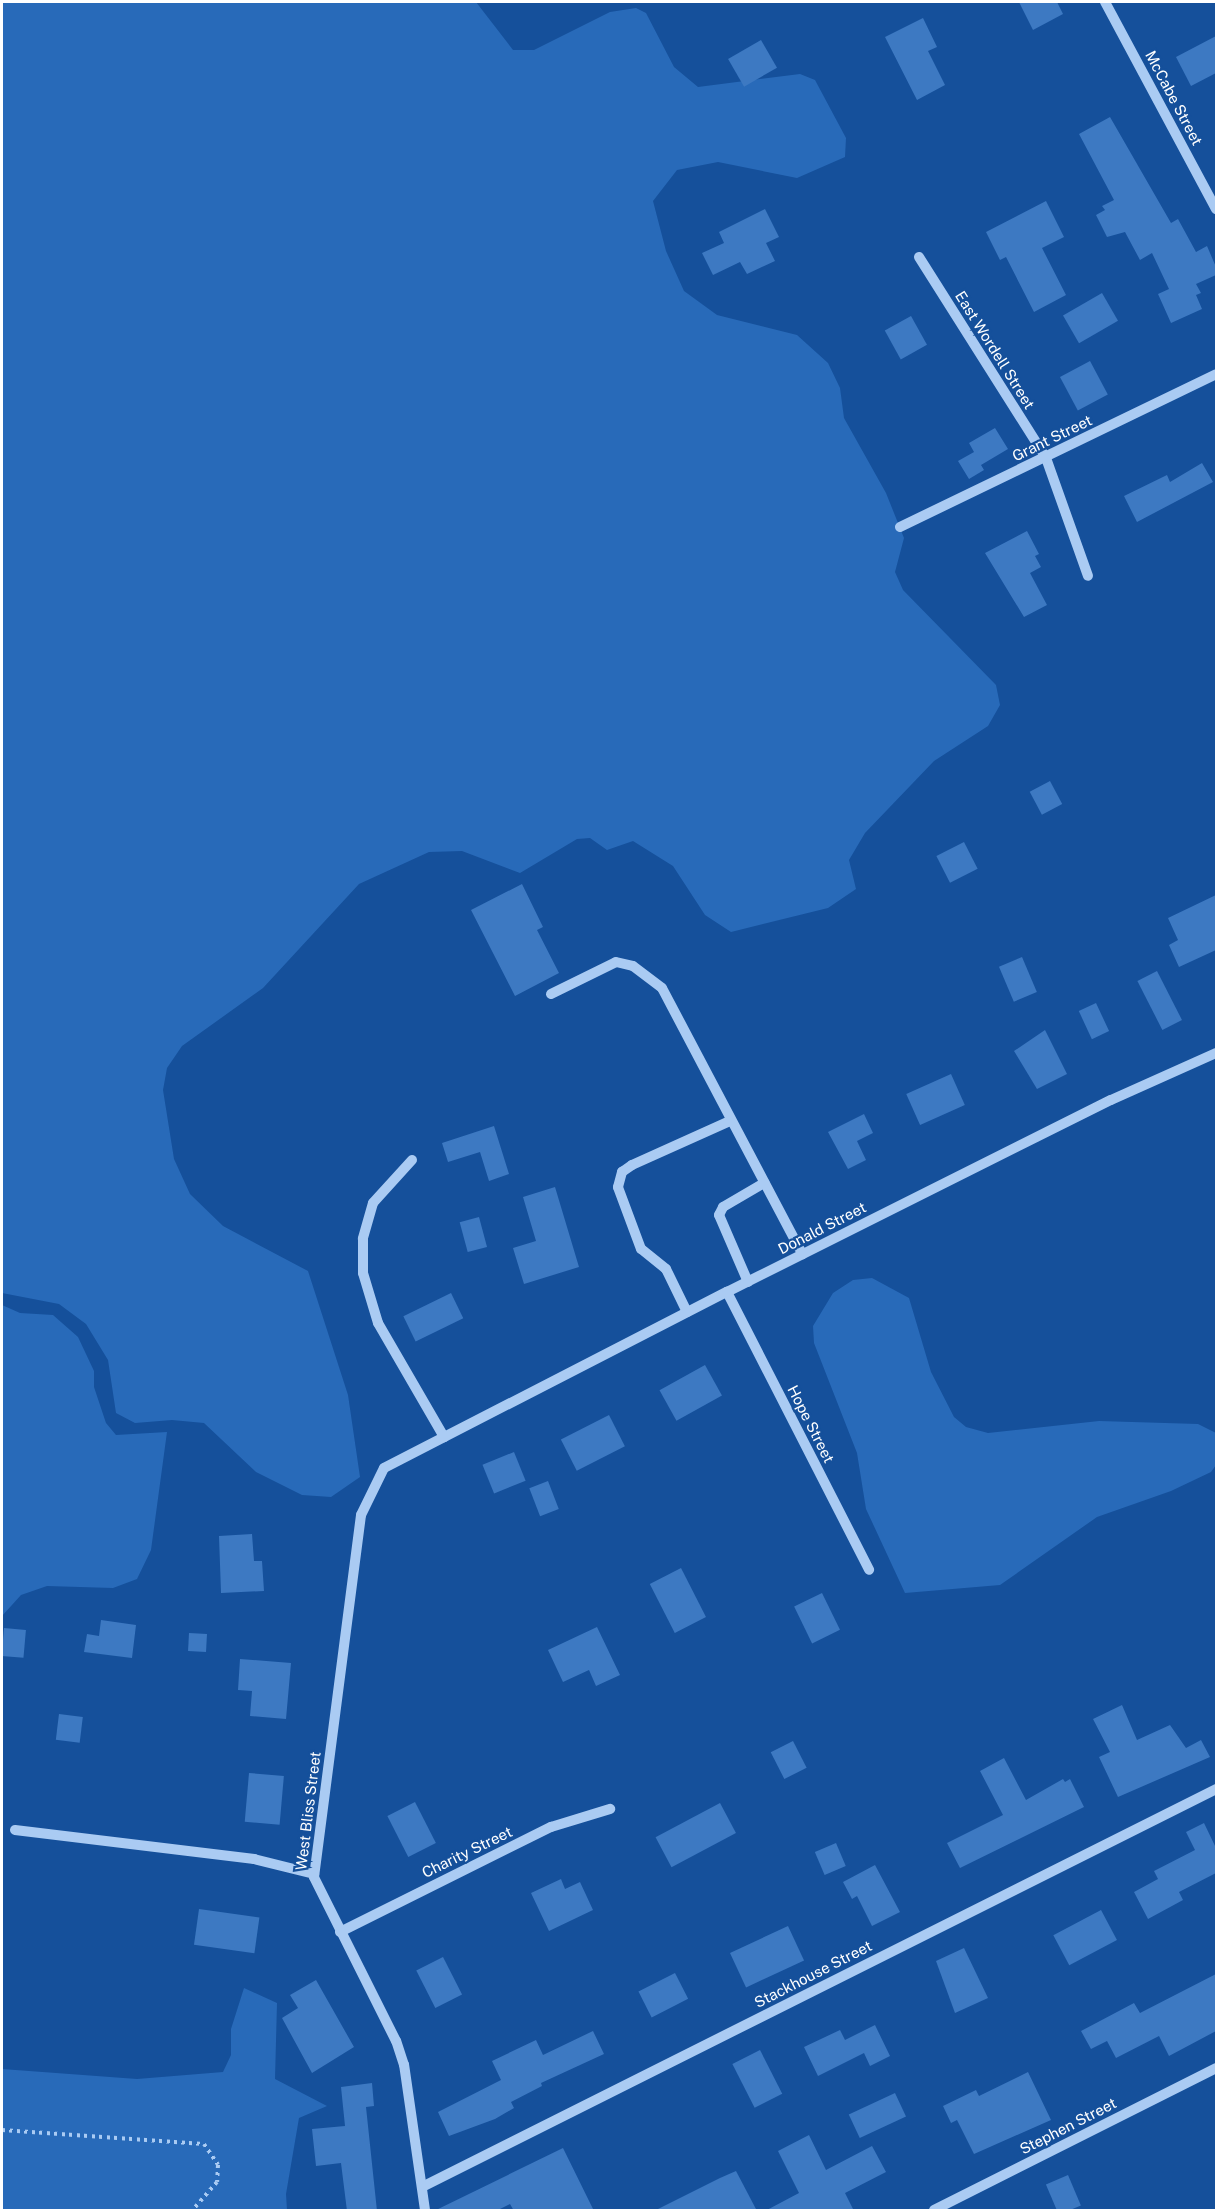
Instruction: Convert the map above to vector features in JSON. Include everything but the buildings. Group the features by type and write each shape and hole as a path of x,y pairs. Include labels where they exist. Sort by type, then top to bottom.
{"street":[{"name":"McCabe Street","path":"1105,2 1216,209"},
{"name":"East Wordell Street","path":"919,257 1046,458 1088,576"},
{"name":"Grant Street","path":"900,527 1216,374"},
{"path":"551,994 616,962 633,966 663,988 802,1254"},
{"name":"Donald Street","path":"444,1437 802,1254 1111,1101 1216,1053"},
{"path":"687,1312 666,1269 641,1249 618,1186 622,1172 632,1165 730,1120"},
{"path":"412,1160 373,1203 363,1239 363,1273 378,1323 444,1437"},
{"path":"748,1282 719,1215 723,1207 764,1183"},
{"name":"Hope Street","path":"727,1292 869,1570"},
{"name":"West Bliss Street","path":"425,2211 404,2065 396,2041 340,1932 314,1874 361,1515 384,1468 444,1437"},
{"name":"Stackhouse Street","path":"422,2187 1216,1789"},
{"name":"Charity Street","path":"340,1932 551,1827 610,1809"},
{"path":"15,1830 254,1858 314,1874"},
{"name":"Stephen Street","path":"934,2211 1216,2068"}],"path":[{"path":"2,2130 204,2144 218,2165 217,2182 193,2211"}],"shaded area":[{"path":"2,2 476,2 513,50 534,50 610,12 636,8 646,13 674,67 698,87 800,74 815,80 846,138 845,157 797,178 718,162 677,170 653,201 666,251 684,291 717,315 797,335 828,363 840,388 844,418 886,493 904,538 895,572 903,590 996,685 1000,705 988,726 934,761 865,833 849,860 856,889 828,908 731,932 705,915 673,866 633,841 607,850 590,838 577,839 520,873 462,851 429,852 359,884 263,988 182,1046 167,1068 163,1090 174,1159 190,1194 223,1226 308,1271 348,1395 360,1477 331,1497 302,1495 256,1472 204,1423 172,1420 135,1423 116,1413 108,1360 86,1324 59,1304 2,1293"},
{"path":"872,1278 909,1298 931,1372 954,1417 966,1427 988,1433 1099,1421 1198,1424 1216,1433 1216,1465 1211,1472 1171,1491 1097,1517 1000,1585 905,1593 866,1509 857,1453 814,1343 813,1326 833,1293 853,1280"},
{"path":"2,1305 20,1313 53,1315 78,1337 94,1371 94,1387 106,1423 116,1435 167,1432 151,1550 137,1579 113,1588 47,1586 21,1595 2,1616"},
{"path":"244,1988 277,2003 275,2079 327,2106 299,2118 286,2194 287,2210 2,2210 2,2069 137,2079 223,2072 231,2055 231,2029"}]}
